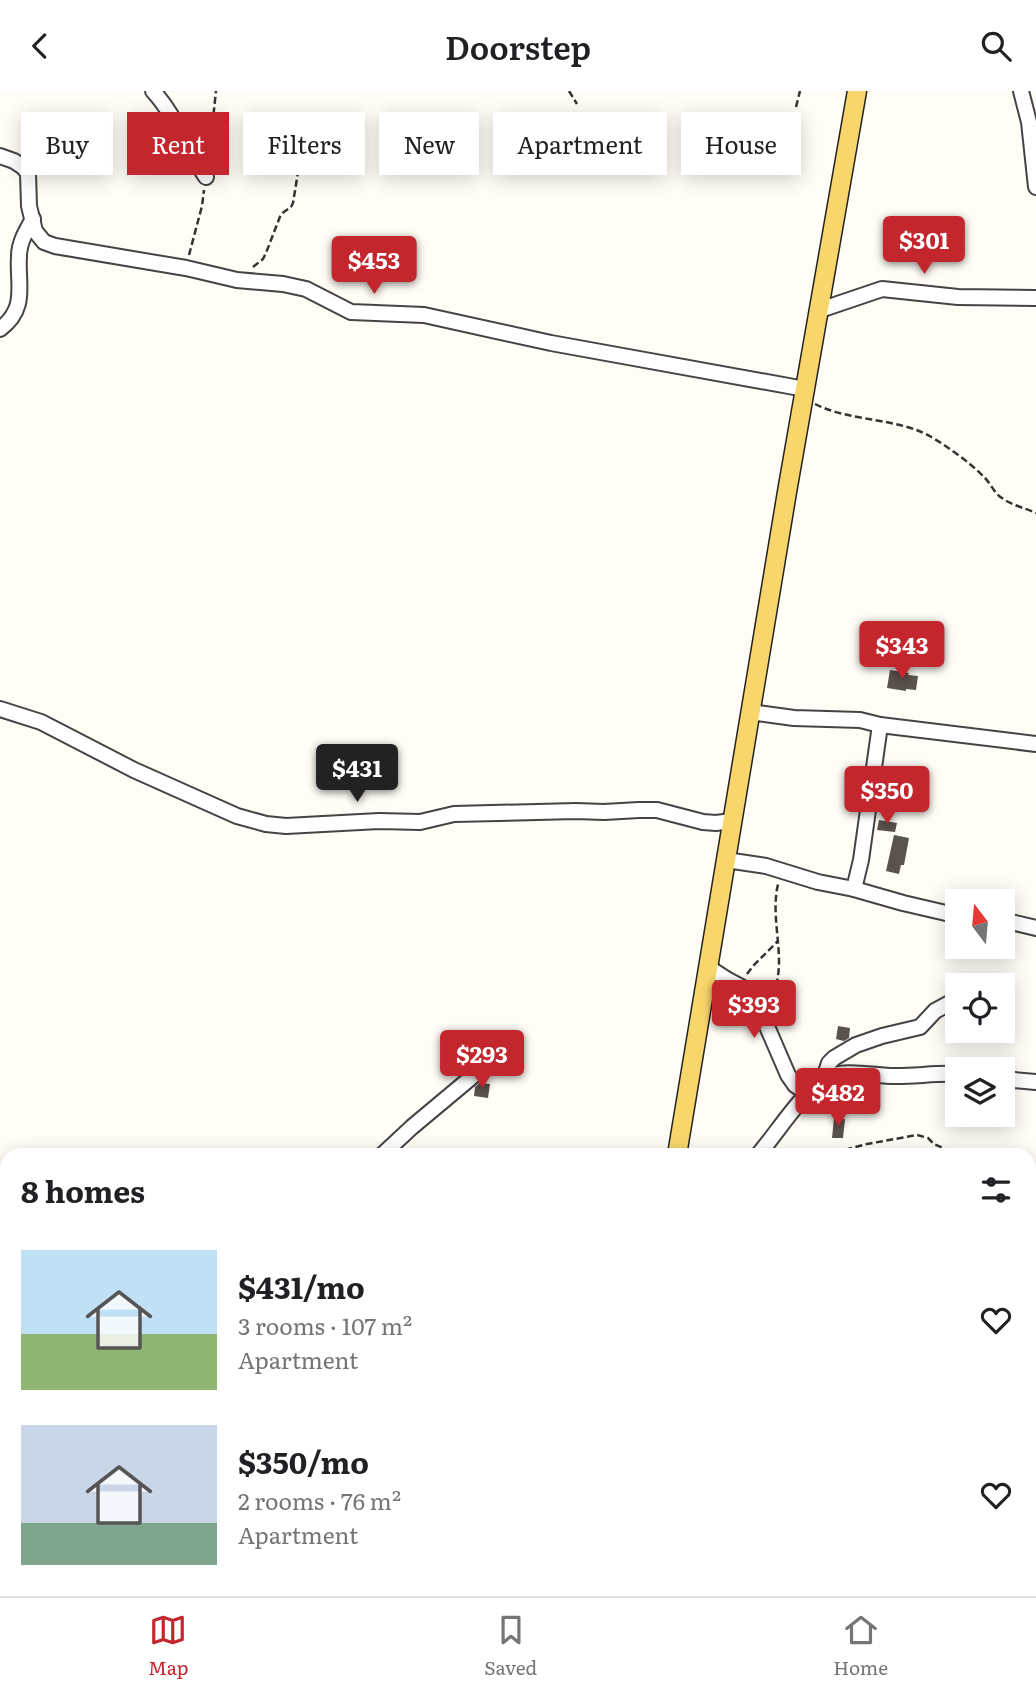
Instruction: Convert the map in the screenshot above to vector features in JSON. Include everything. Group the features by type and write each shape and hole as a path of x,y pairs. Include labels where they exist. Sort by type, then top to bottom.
{"main road":[{"path":"678,1148 857,91"}],"street":[{"path":"153,91 175,120 187,147 206,177"},
{"path":"1021,91 1028,122 1036,187"},
{"path":"0,156 14,161 28,173 35,231 44,242 55,246 186,268 237,280 306,289 351,312 424,315 804,393"},
{"path":"0,329 16,312 19,299 19,253 33,219"},
{"path":"820,310 882,289 958,297 1036,298"},
{"path":"0,709 41,722 145,775 237,816 266,824 286,826 379,821 420,823 454,814 639,810 657,810 703,822 732,821"},
{"path":"750,712 794,718 860,720 880,725 1036,744"},
{"path":"854,889 861,860 880,725"},
{"path":"726,860 766,866 818,882 945,913"},
{"path":"1015,922 1036,927"},
{"path":"708,967 747,990 759,1008 788,1075 795,1085 808,1094"},
{"path":"823,1081 829,1063 834,1058 856,1045 920,1027 935,1011 945,1006"},
{"path":"390,1148 479,1072"},
{"path":"763,1148 794,1108 828,1077 847,1074 895,1077 945,1075"},
{"path":"1015,1080 1036,1082"}],"path":[{"path":"569,91 577,104"},
{"path":"796,107 800,91"},
{"path":"237,280 263,259 281,214 291,207 297,175"},
{"path":"804,393 828,410 919,431 967,462 1005,501 1036,513"},
{"path":"766,1026 777,982 775,903 780,871"},
{"path":"737,984 778,941"},
{"path":"852,1148 917,1135 928,1138 943,1148"}],"building":[{"path":"890,670 918,676 916,690 887,688"},
{"path":"879,820 897,823 895,832 877,830"},
{"path":"894,835 909,838 904,865 901,865 899,874 886,871"},
{"path":"838,1026 850,1028 849,1038 844,1041 836,1039"},
{"path":"480,1083 490,1084 488,1098 474,1096 475,1087"},
{"path":"834,1118 845,1119 843,1138 832,1138"}]}
